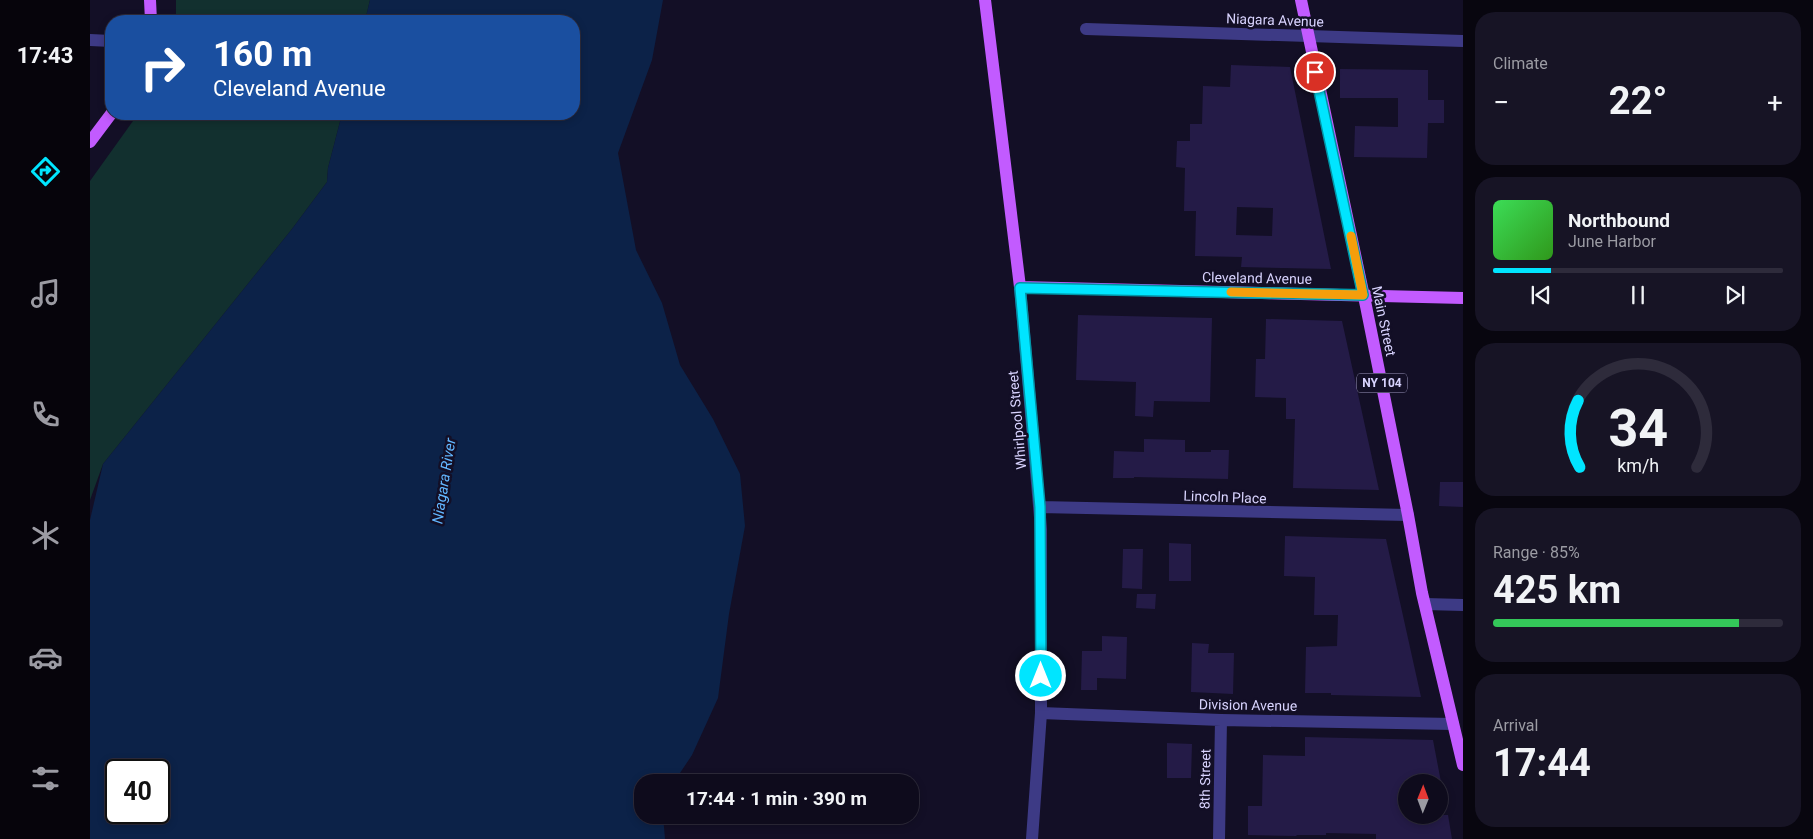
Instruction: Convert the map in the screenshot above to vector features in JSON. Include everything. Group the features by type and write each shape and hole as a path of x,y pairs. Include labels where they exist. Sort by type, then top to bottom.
{"main road":[{"path":"150,0 151,15"},
{"name":"Whirlpool Street","path":"985,0 1020,288"},
{"name":"Main Street","path":"1301,0 1425,604 1463,765"},
{"path":"90,142 107,120"},
{"name":"Cleveland Avenue","path":"1020,288 1463,298"}],"street":[{"name":"Niagara Avenue","path":"1086,28 1463,40"},
{"path":"90,40 105,40"},
{"name":"Whirlpool Street","path":"1020,288 1040,507 1041,713 1032,839"},
{"name":"Lincoln Place","path":"1040,507 1408,515"},
{"path":"1425,604 1463,605"},
{"name":"Division Avenue","path":"1041,713 1221,720 1454,724"},
{"name":"8th Street","path":"1219,839 1221,720"}],"green space":[{"path":"176,0 370,0 366,15 176,15"},
{"path":"134,120 340,120 328,168 327,182 292,229 103,464 90,500 90,181"}],"water":[{"name":"Niagara River","path":"370,0 663,0 652,60 618,153 636,250 662,303 680,365 713,419 740,474 745,526 729,614 718,698 692,755 679,774 634,774 634,824 664,824 665,839 90,839 90,520 103,464 292,229 327,182 328,168 340,120 580,120 580,15 366,15"}],"building":[{"path":"1231,65 1290,67 1331,269 1241,267 1242,257 1195,256 1196,211 1184,211 1185,168 1176,167 1177,141 1190,141 1190,124 1202,124 1203,86 1230,87","holes":["1237,207 1273,208 1272,236 1236,235"]},
{"path":"1340,69 1428,70 1428,100 1444,100 1444,123 1428,123 1427,158 1354,157 1355,126 1398,127 1398,98 1340,98"},
{"path":"1078,315 1212,318 1210,402 1154,401 1153,417 1135,416 1136,382 1076,380"},
{"path":"1266,319 1342,321 1379,490 1293,488 1295,419 1286,419 1286,398 1255,397 1256,359 1265,359"},
{"path":"1144,439 1185,440 1185,452 1229,450 1228,479 1113,478 1114,451 1144,452"},
{"path":"1440,482 1463,482 1463,507 1439,506"},
{"path":"1285,536 1386,539 1421,697 1305,693 1306,647 1337,646 1338,615 1314,615 1315,577 1284,576"},
{"path":"1169,543 1191,544 1191,581 1169,581"},
{"path":"1123,549 1143,549 1142,589 1122,588"},
{"path":"1137,594 1156,594 1155,609 1136,608"},
{"path":"1102,636 1127,637 1126,679 1097,678 1097,690 1081,690 1082,651 1102,651"},
{"path":"1192,643 1209,644 1208,653 1234,653 1233,694 1191,692"},
{"path":"1305,737 1433,740 1439,774 1398,774 1398,824 1448,824 1448,815 1452,839 1376,839 1376,834 1326,833 1326,835 1296,836 1248,835 1248,806 1262,806 1263,755 1305,756"},
{"path":"1167,743 1192,744 1191,778 1167,778"}],"slow traffic":[{"path":"1231,292 1363,295 1351,236"}],"route":[{"path":"1041,676 1040,507 1020,288 1363,295 1315,72"}]}
